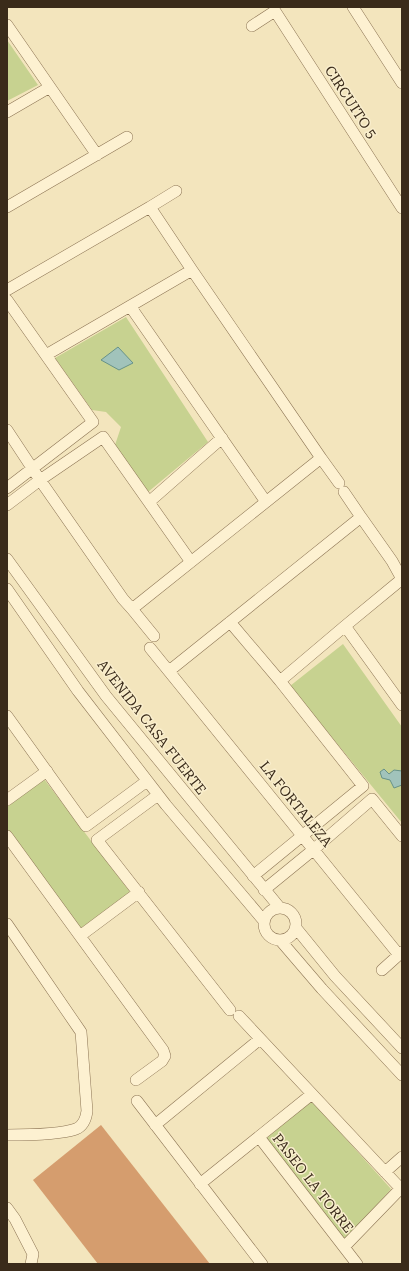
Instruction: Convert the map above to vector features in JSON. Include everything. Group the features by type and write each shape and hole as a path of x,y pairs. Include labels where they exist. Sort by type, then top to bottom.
{"street":[{"path":"353,7 402,83"},
{"name":"CIRCUITO 5","path":"252,26 278,9 402,208"},
{"path":"7,25 96,155"},
{"path":"7,112 50,87"},
{"path":"7,207 127,137"},
{"path":"7,290 176,191"},
{"path":"150,207 322,458 402,579 280,681"},
{"path":"46,355 192,270"},
{"path":"7,300 93,422 7,488"},
{"path":"130,306 266,502"},
{"path":"7,430 123,599 154,636"},
{"path":"7,505 40,480 103,437 192,562"},
{"path":"150,502 222,438"},
{"path":"132,609 322,458"},
{"path":"170,671 360,517"},
{"name":"AVENIDA CASA FUERTE","path":"7,560 106,696 280,908"},
{"path":"7,589 78,691 147,781 264,921 266,932 274,939 280,940 287,939 296,928 294,916 286,909 274,909 269,912 264,921"},
{"path":"230,622 280,681 363,786 253,876"},
{"path":"345,626 402,705"},
{"name":"LA FORTALEZA","path":"150,648 313,850 400,954 382,970"},
{"path":"7,716 86,826 147,781"},
{"path":"7,800 47,771"},
{"name":"PASEO LA TORRE","path":"158,795 97,840 234,1013 402,1188 344,1247"},
{"path":"264,890 372,799 402,836"},
{"path":"7,836 163,1050 165,1056 162,1061 136,1080"},
{"path":"80,936 139,892"},
{"path":"7,924 81,1032 87,1111 86,1120 77,1128 54,1133 7,1135"},
{"path":"296,928 335,976 402,1048"},
{"path":"280,940 322,989 402,1075"},
{"path":"155,1125 260,1039"},
{"name":"PASEO LA TORRE","path":"200,1184 312,1094"},
{"path":"137,1101 262,1264"},
{"name":"PASEO LA TORRE","path":"258,1137 357,1264"},
{"path":"385,1172 402,1157"},
{"path":"7,1208 15,1219 33,1254 31,1264"}],"green space":[{"path":"7,40 38,85 7,101"},
{"path":"126,317 208,442 148,492 115,445 121,427 106,412 92,410 55,358"},
{"path":"343,644 402,727 402,823 290,686"},
{"path":"44,779 130,892 80,929 7,831 7,807"},
{"path":"312,1101 391,1189 343,1244 264,1140"}],"water":[{"path":"118,347 133,363 119,370 101,360"},
{"path":"384,769 389,774 394,770 402,771 402,785 394,788 390,780 382,778 380,772"}],"building":[{"path":"101,1125 210,1264 98,1264 33,1180"}]}
